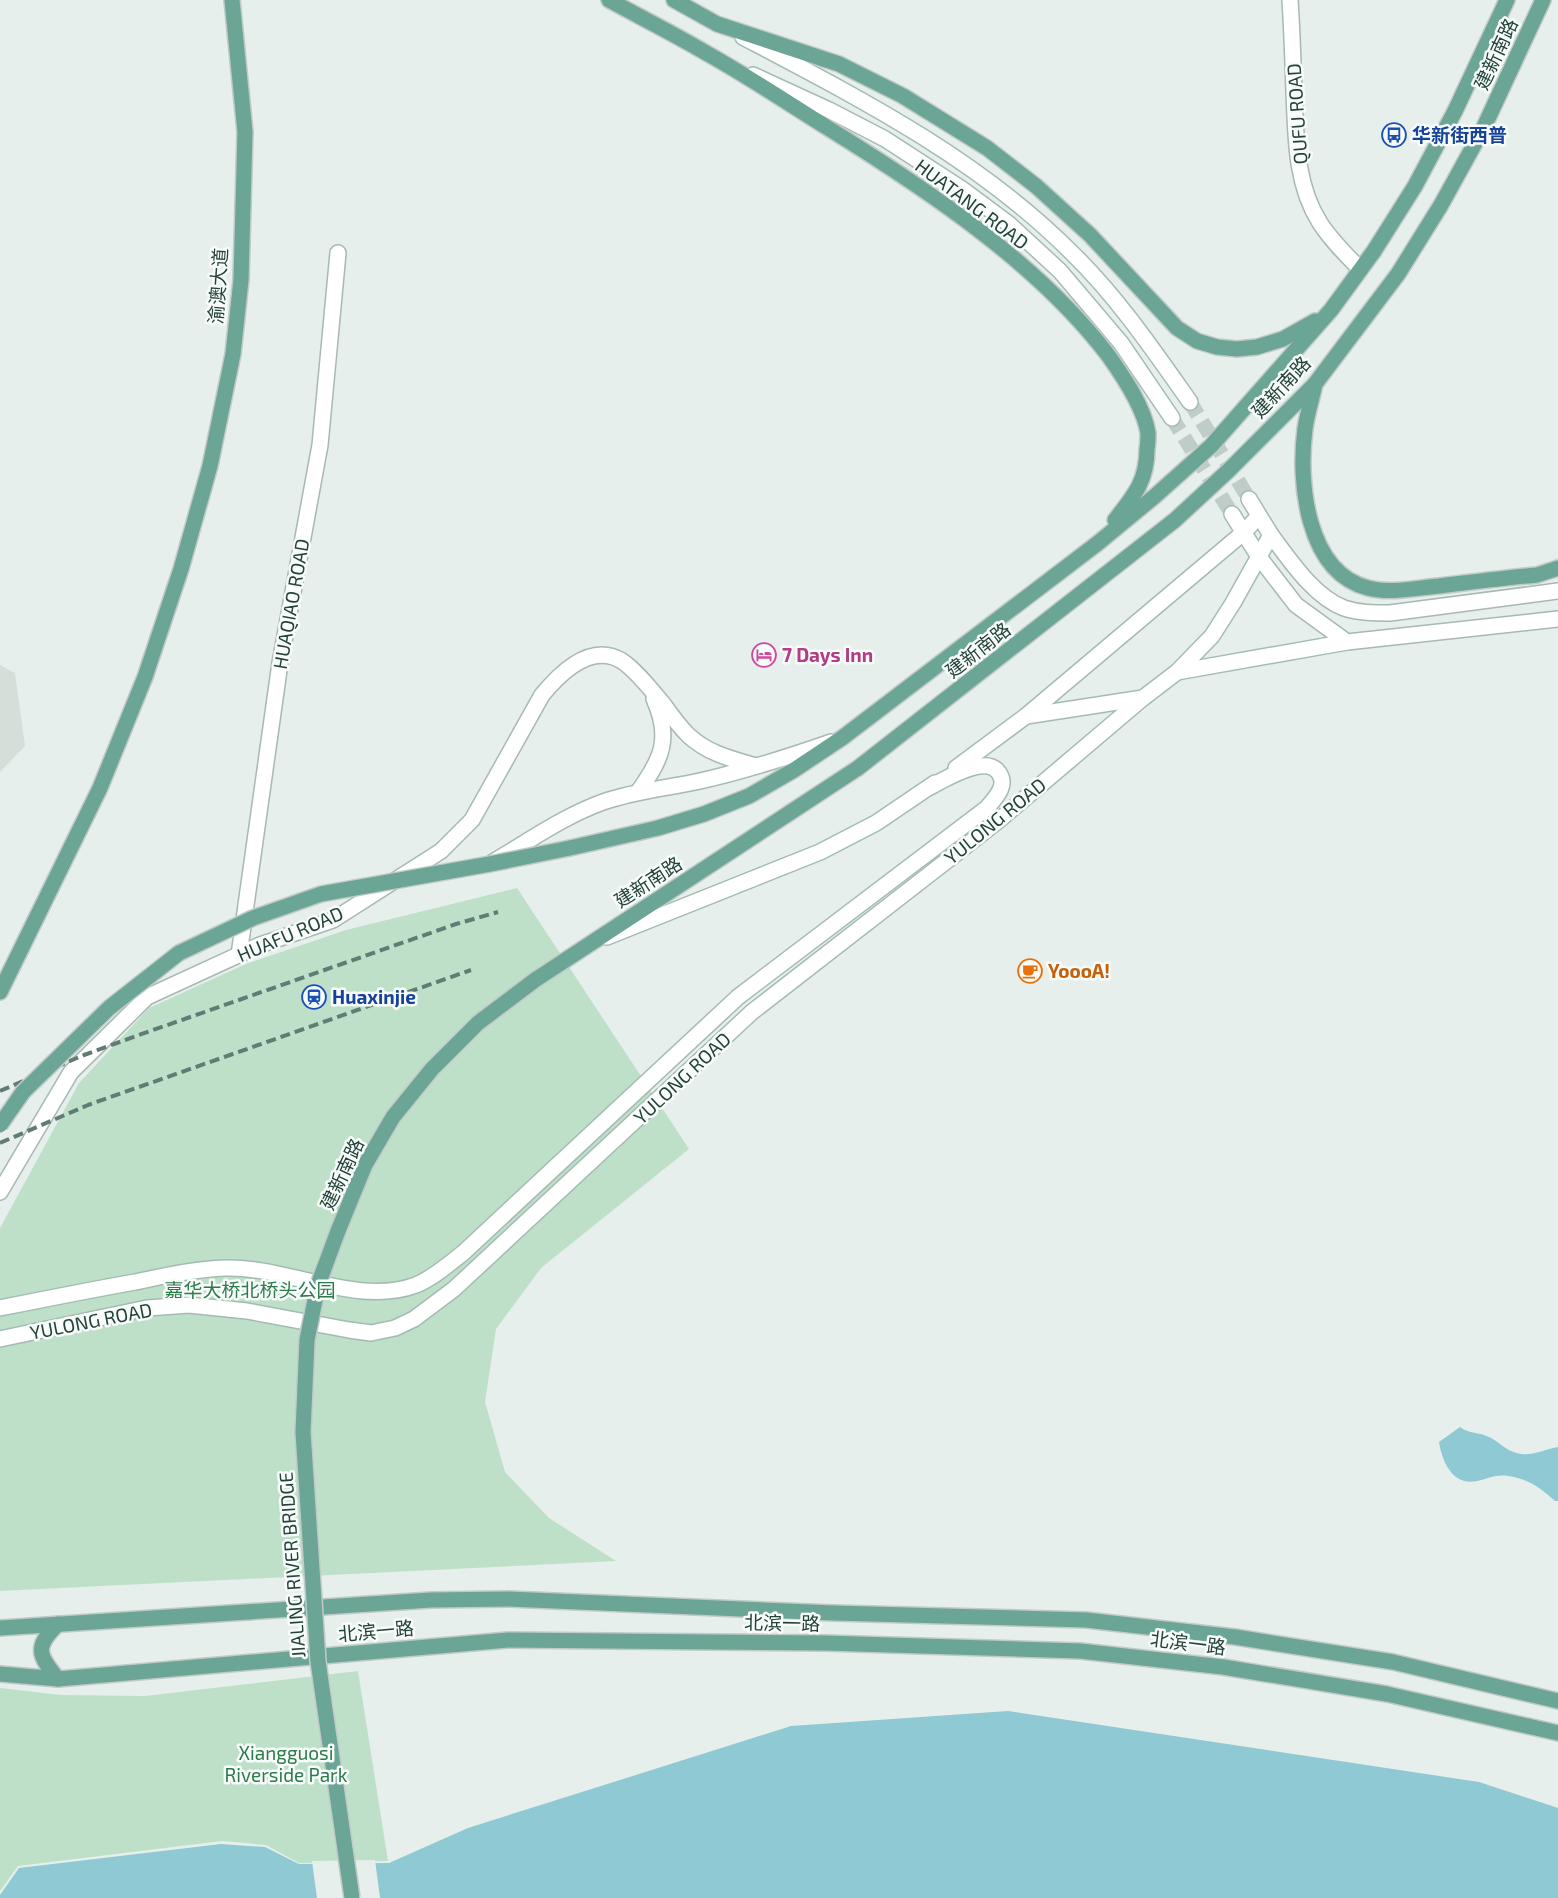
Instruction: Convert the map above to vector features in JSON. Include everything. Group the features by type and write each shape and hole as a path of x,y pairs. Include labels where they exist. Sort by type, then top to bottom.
{"main road":[{"name":"渝澳大道","path":"0,992 100,788 145,677 181,569 212,457 233,354 241,280 245,132 232,0"},
{"name":"HUATANG ROAD","path":"609,0 709,54 886,164 949,208 1046,286 1077,318 1123,375 1137,402 1148,433 1144,478 1134,496 1098,543"},
{"path":"674,0 838,87 972,168 1023,208 1074,254 1137,328 1190,402"},
{"name":"QUFU ROAD","path":"1290,0 1296,147 1301,173 1319,222 1336,245 1360,269"},
{"name":"建新南路","path":"0,1125 23,1092 109,1008 179,953 253,918 321,894 570,848 658,828 704,814 748,796 794,770 842,738 1098,543 1211,446 1330,310 1360,269 1415,186 1455,111 1507,0"},
{"name":"建新南路","path":"338,1231 366,1165 393,1117 432,1069 478,1023 535,980 858,768 1175,520 1228,471 1315,384 1398,274 1441,205 1484,127 1543,0"},
{"path":"717,24 839,64 903,96 987,148 1043,192 1090,235 1177,328 1197,341 1217,347 1237,349 1257,347 1283,339 1330,310"},
{"path":"709,54 885,138 962,189 1009,224 1060,271 1121,343 1172,418"},
{"name":"HUAQIAO ROAD","path":"239,955 280,663 320,446 338,253"},
{"path":"1315,384 1305,428 1304,482 1308,514 1316,540 1330,563 1348,579 1368,588 1393,591 1537,575 1558,568"},
{"path":"1249,499 1294,566 1319,593 1343,608 1365,613 1390,613 1558,592"},
{"path":"1232,514 1259,557 1296,605 1347,642"},
{"path":"594,942 820,852 876,823 928,788 1026,716 1244,533 1259,516"},
{"name":"YULONG ROAD","path":"0,1339 147,1308 189,1305 247,1311 349,1330 371,1332 395,1328 414,1319 454,1289 752,1012 998,821 1177,672 1212,636 1271,534"},
{"path":"1177,672 1347,642 1558,620"},
{"name":"HUAFU ROAD","path":"0,1192 71,1072 147,997 260,945 333,920 441,851 472,820 542,695 554,680 568,668 586,658 605,655 622,661 649,686 687,734 703,747 722,757 756,766"},
{"name":"HUAFU ROAD","path":"638,792 655,769 663,742 660,710 649,686"},
{"path":"1026,716 1144,698"},
{"name":"建新南路","path":"490,864 583,810 638,792 700,781 785,758 842,738"},
{"name":"YULONG ROAD","path":"0,1308 189,1271 226,1268 259,1271 362,1291 390,1292 418,1284 463,1253 738,997 987,808 1002,786 1002,777 996,768 986,765 974,766 928,788"},
{"name":"JIALING RIVER BRIDGE","path":"338,1231 318,1286 307,1340 303,1432 318,1661 352,1898"},
{"name":"北滨一路","path":"0,1628 431,1600 509,1599 834,1613 1086,1620 1235,1637 1393,1662 1558,1700"},
{"path":"58,1624 44,1638 41,1651 44,1663 58,1679"},
{"name":"北滨一路","path":"0,1674 58,1679 508,1640 826,1643 1080,1651 1223,1667 1387,1694 1558,1733"}],"shaded area":[{"path":"0,665 15,673 25,746 0,772"}],"green space":[{"name":"嘉华大桥北桥头公园","path":"517,888 689,1149 541,1268 496,1329 485,1402 505,1472 549,1518 616,1561 0,1591 0,1228 79,1083 149,1008 246,964 346,930"},
{"name":"Xiangguosi Riverside Park","path":"358,1671 388,1861 299,1863 266,1845 222,1841 18,1866 0,1891 0,1688 61,1695 145,1696"}],"water":[{"path":"1460,1427 1489,1437 1516,1453 1528,1454 1558,1447 1558,1501 1555,1501 1533,1484 1515,1477 1500,1476 1468,1482 1455,1476 1446,1464 1439,1442"},
{"path":"1008,1711 1479,1782 1558,1808 1558,1898 0,1898 0,1895 19,1868 221,1844 265,1847 299,1864 389,1863 468,1828 791,1726"}],"pier":[{"path":"375,1860 380,1898 317,1898 312,1861"}],"tunnel":[{"path":"1190,402 1249,499"},
{"path":"1172,418 1232,514"}],"railway":[{"path":"0,1091 84,1055 136,1036 456,924 498,912"},
{"path":"0,1143 88,1105 471,970"}],"place":[{"name":"华新街西普","path":"1394,135"},
{"name":"7 Days Inn","path":"764,655"},
{"name":"YoooA!","path":"1030,971"},
{"name":"Huaxinjie","path":"314,997"}]}
